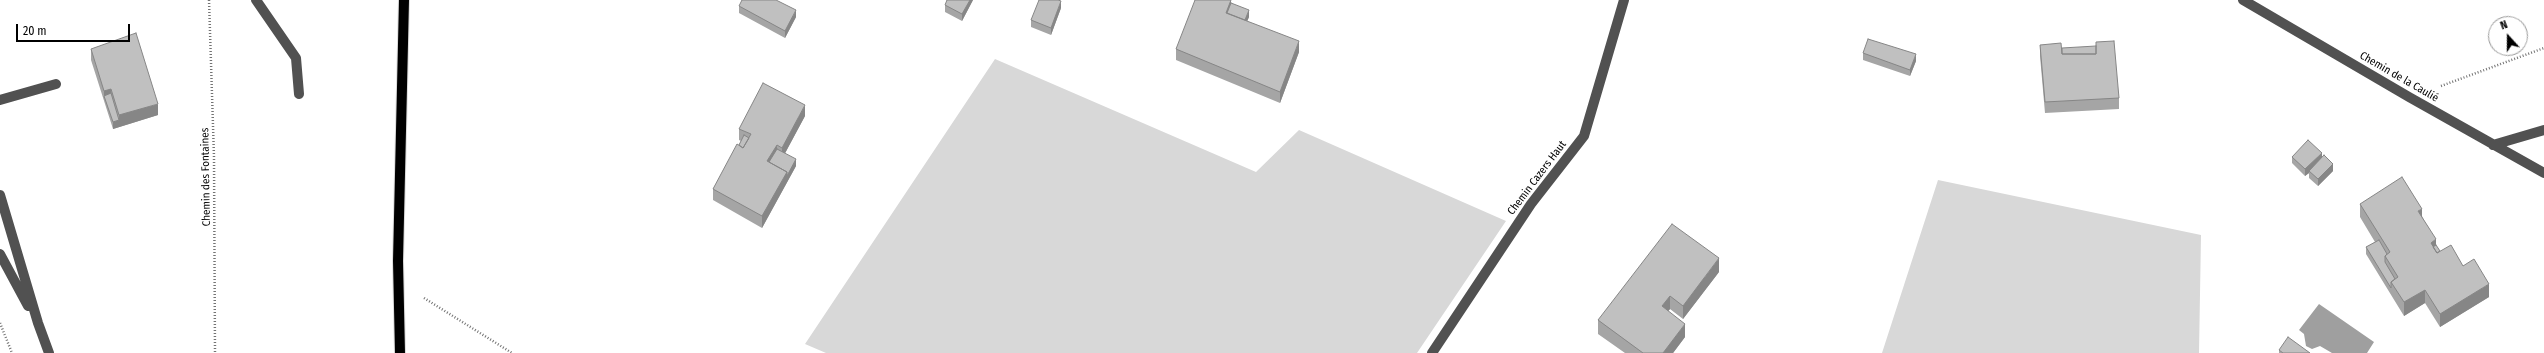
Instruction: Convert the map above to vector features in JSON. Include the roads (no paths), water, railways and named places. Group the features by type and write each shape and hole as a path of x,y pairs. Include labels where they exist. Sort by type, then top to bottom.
{"main road":[{"path":"400,353 398,282 404,0"}],"street":[{"path":"256,0 296,58 299,94"},
{"name":"Chemin Cazers Haut","path":"1432,353 1531,204 1584,136 1624,0"},
{"name":"Chemin de la Caulié","path":"2243,0 2409,97 2544,173"},
{"path":"0,100 56,84"},
{"path":"2493,145 2544,130"},
{"path":"0,195 38,323 49,353"},
{"path":"0,254 38,323"}]}
